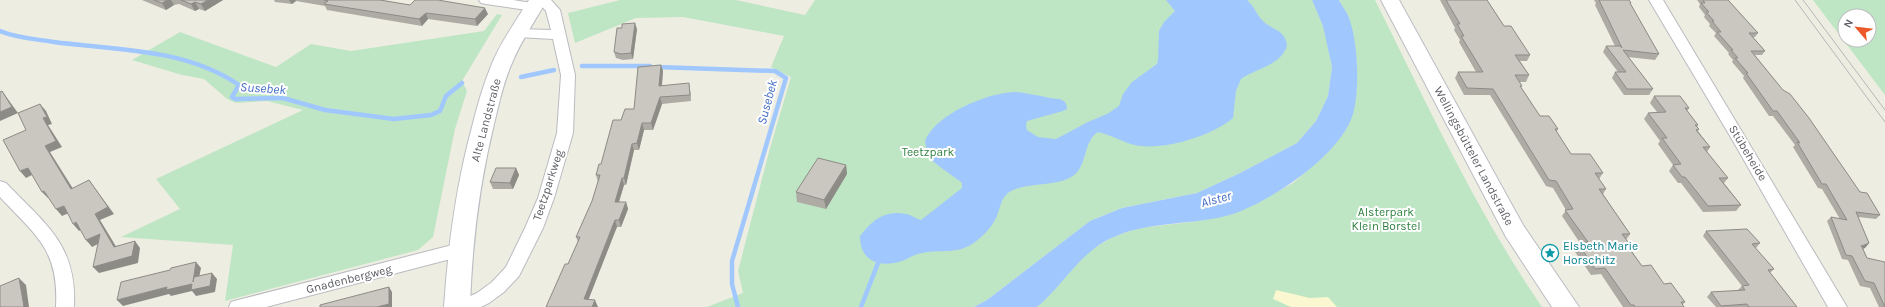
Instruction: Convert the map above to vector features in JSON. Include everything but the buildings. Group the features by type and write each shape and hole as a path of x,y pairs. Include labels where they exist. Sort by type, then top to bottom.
{"main road":[{"name":"Wellingsbütteler Landstraße","path":"1390,0 1514,231 1566,307"},
{"name":"Alte Landstraße","path":"457,307 460,250 477,149 492,90 501,65 518,33 538,2"}],"street":[{"path":"486,0 538,2"},
{"name":"Stübeheide","path":"1656,0 1838,307"},
{"name":"Teetzparkweg","path":"464,307 483,298 507,279 513,271 534,228 546,198 565,133 568,103 568,75 553,10 538,2"},
{"path":"518,33 559,36"},
{"path":"0,188 44,236 61,261 65,277 65,307"},
{"name":"Gnadenbergweg","path":"238,307 460,250"}],"green space":[{"name":"Teetzpark","path":"620,0 736,0 805,15 815,0 1312,0 1324,26 1332,67 1328,96 1316,121 1297,143 1238,174 1197,193 1122,208 1090,221 987,300 974,307 707,307 743,293 738,271 770,148 791,77 771,67 784,36 683,17 636,18 575,43 568,13"},
{"name":"Alsterpark Klein Borstel","path":"1339,0 1375,0 1433,118 1474,195 1518,271 1542,307 1037,307 1089,251 1113,237 1139,228 1191,222 1232,214 1263,200 1293,183 1323,157 1357,91 1357,63 1349,18"},
{"path":"1813,0 1885,0 1885,95 1849,48 1877,48 1877,8 1837,8 1837,32"},
{"path":"497,14 502,15 462,81 467,91 455,129 433,237 418,250 225,301 233,245 121,237 180,209 156,179 303,110 267,101 237,103 226,98 204,79 182,75 132,60 180,32 276,67 311,44 351,51 484,31"}],"sand":[{"path":"1276,290 1310,298 1328,297 1337,307 1291,307 1273,299"}],"water":[{"path":"1166,0 1247,0 1263,21 1281,33 1284,37 1287,46 1284,53 1279,58 1241,79 1236,91 1233,118 1202,136 1164,145 1140,146 1098,132 1090,141 1084,160 1078,171 1073,176 1058,182 1026,186 1011,191 1004,197 997,216 991,226 981,237 969,246 956,250 929,252 914,255 902,261 886,264 873,261 867,257 863,252 860,236 874,221 885,215 898,213 921,220 962,188 962,183 934,162 927,152 925,141 931,131 940,122 964,106 978,100 1005,93 1016,92 1059,99 1066,103 1067,109 1063,111 1027,121 1027,130 1038,137 1056,139 1107,114 1119,106 1123,94 1132,82 1157,64 1159,31 1164,22 1175,11"},
{"name":"Alster","path":"1312,0 1339,0 1348,16 1352,28 1357,66 1357,92 1353,114 1346,130 1335,145 1320,160 1285,187 1249,208 1218,218 1143,228 1114,237 1102,243 1091,251 1037,307 974,307 987,300 1090,221 1122,208 1197,193 1238,174 1297,143 1316,121 1328,96 1332,67 1323,26"}],"waterway":[{"name":"Susebek","path":"0,31 33,39 126,49 173,57 218,73 239,85 232,97 235,99 283,98 325,110 394,119 431,115 440,111 446,96 462,83"},
{"name":"Susebek","path":"582,66 650,66"},
{"name":"Susebek","path":"657,67 775,71 786,78 732,261 732,284 738,307"},
{"name":"Susebek","path":"521,77 554,70"},
{"path":"861,307 878,263"}],"tram line":[{"path":"1795,0 1885,122"},
{"path":"1803,0 1885,110"}],"place":[{"name":"Elsbeth Marie Horschitz","path":"1550,253"}]}
